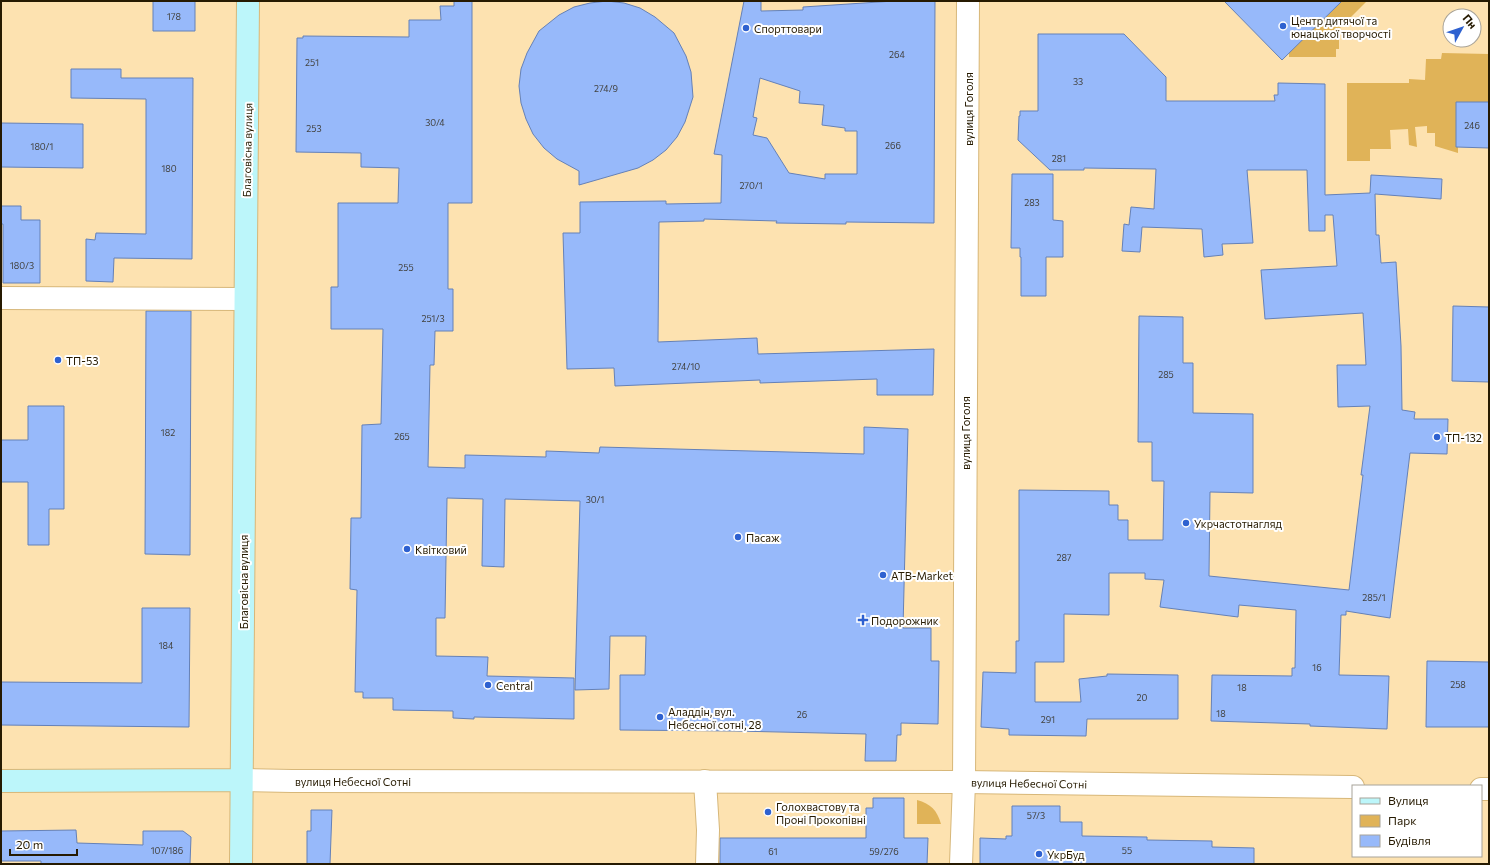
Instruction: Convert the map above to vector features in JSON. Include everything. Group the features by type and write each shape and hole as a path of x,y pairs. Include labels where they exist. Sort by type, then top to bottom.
{"main road":[{"name":"Благовісна вулиця","path":"241,864 248,1"},
{"name":"вулиця Небесної Сотні","path":"1,780 241,780"}],"street":[{"name":"вулиця Гоголя","path":"961,864 964,782 968,1"},
{"path":"1,298 245,299"},
{"name":"вулиця Небесної Сотні","path":"241,780 964,782 1352,787"},
{"path":"706,781 708,830 707,864"}],"green space":[{"path":"1342,1 1367,1 1339,29 1339,49 1336,49 1336,57 1289,57 1289,52"},
{"path":"1442,53 1489,54 1489,102 1456,102 1456,147 1458,147 1458,153 1435,146 1435,133 1427,133 1427,126 1415,127 1417,147 1409,145 1408,129 1390,130 1391,149 1370,149 1370,161 1347,161 1347,83 1409,83 1409,79 1425,80 1426,59 1441,59"},
{"path":"917,800 926,803 933,808 938,815 941,824 917,824"}],"building":[{"path":"153,1 195,1 195,31 153,31"},
{"path":"454,1 472,1 472,203 448,203 448,289 453,289 453,331 435,331 434,365 430,365 428,467 465,468 465,455 546,457 546,451 599,453 600,447 864,454 864,427 908,429 903,628 931,628 931,661 939,661 938,724 901,723 901,735 897,735 896,761 865,761 866,734 620,730 620,675 645,675 646,636 610,636 609,689 575,690 580,501 505,499 504,567 482,566 483,499 447,498 445,618 436,618 436,656 488,657 487,676 574,678 574,719 453,718 453,711 393,710 393,698 363,698 363,692 355,692 357,590 350,589 351,518 361,518 362,425 381,424 383,329 331,329 331,287 338,287 338,203 398,203 399,168 361,167 361,153 296,152 297,38 303,38 303,36 409,37 409,20 441,20 440,6 454,6"},
{"path":"607,1 624,3 640,8 655,17 674,33 686,56 691,72 693,97 685,122 677,137 666,150 653,160 638,168 579,185 579,171 557,159 544,148 533,134 521,103 519,86 521,69 527,53 539,31 559,15 574,7"},
{"path":"744,1 761,1 761,11 803,10 803,7 894,1 935,1 934,223 776,223 777,221 704,219 704,221 659,222 658,342 757,338 758,354 934,349 933,395 877,395 877,379 760,383 760,380 615,386 614,368 567,369 563,233 580,233 580,202 666,201 666,204 721,203 722,155 714,154","holes":["760,78 800,91 799,103 824,105 822,125 845,128 845,131 857,131 857,174 825,174 825,179 789,173 767,138 753,135 757,118 753,117"]},
{"name":"Центр дитячої та юнацької творчості","path":"1224,1 1342,1 1282,60"},
{"path":"1038,34 1124,34 1166,77 1166,101 1275,101 1274,95 1278,95 1278,83 1325,84 1325,195 1370,193 1371,175 1442,179 1441,199 1375,194 1376,235 1379,235 1381,263 1396,262 1401,346 1402,410 1415,412 1414,419 1448,419 1447,454 1410,453 1390,618 1346,611 1346,615 1341,615 1339,675 1389,676 1387,729 1310,726 1310,724 1211,721 1212,675 1292,676 1292,668 1295,668 1296,610 1239,605 1238,617 1160,607 1164,580 1145,579 1145,573 1109,573 1109,615 1064,614 1064,662 1035,662 1035,702 1081,702 1079,679 1107,676 1107,674 1178,675 1178,719 1087,719 1086,736 1009,735 1009,729 981,727 983,672 1016,673 1016,641 1019,641 1019,490 1109,491 1109,505 1118,505 1118,520 1128,520 1128,540 1163,540 1164,481 1152,481 1152,442 1138,442 1139,316 1183,317 1183,363 1193,363 1193,413 1253,414 1253,493 1210,492 1209,576 1349,590 1370,406 1338,407 1337,365 1366,365 1363,313 1265,319 1261,270 1337,266 1333,215 1325,215 1325,231 1309,231 1307,170 1247,170 1253,243 1222,244 1223,255 1204,257 1202,229 1142,227 1140,252 1122,251 1124,224 1129,225 1131,207 1154,209 1156,169 1084,168 1084,170 1050,170 1018,140 1020,111 1038,111"},
{"path":"71,69 121,69 121,78 193,78 192,259 114,258 113,282 86,281 86,239 95,240 96,233 146,234 146,99 71,98"},
{"path":"1456,102 1489,102 1489,148 1456,147"},
{"path":"1,123 83,124 83,168 1,167"},
{"path":"1012,174 1053,174 1053,220 1063,221 1063,257 1046,257 1046,296 1021,296 1020,248 1011,248"},
{"path":"1,206 21,206 21,220 40,220 40,283 3,283 3,224 1,224"},
{"path":"1453,306 1489,307 1489,382 1452,381"},
{"path":"146,311 191,311 190,555 145,554"},
{"path":"28,406 64,406 64,509 49,509 49,545 28,545 28,482 1,482 1,440 28,440"},
{"path":"142,608 190,608 189,727 1,725 1,682 142,683"},
{"path":"1427,661 1489,662 1489,727 1426,727"},
{"path":"873,798 904,798 904,838 928,838 927,864 720,864 720,838 866,838 866,808 873,808"},
{"path":"1012,806 1060,806 1060,822 1082,822 1082,836 1147,837 1147,840 1212,841 1212,847 1254,848 1254,864 980,864 980,838 1006,839 1006,836 1012,836"},
{"path":"311,810 332,810 330,864 307,864 307,831 311,831"},
{"path":"76,830 77,843 143,845 143,831 183,831 191,837 190,864 41,864 41,861 1,861 1,831"}],"place":[{"name":"Центр дитячої та юнацької творчості","path":"1283,26"},
{"name":"Спорттовари","path":"746,28"},
{"name":"ТП-53","path":"58,360"},
{"name":"ТП-132","path":"1437,437"},
{"name":"Укрчастотнагляд","path":"1186,523"},
{"name":"Пасаж","path":"738,537"},
{"name":"Квітковий","path":"407,549"},
{"name":"ATB-Market","path":"883,575"},
{"name":"Подорожник","path":"863,620"},
{"name":"Central","path":"488,685"},
{"name":"Аладдін, вул. Небесної сотні, 28","path":"660,717"},
{"name":"Голохвастову та Проні Прокопівні","path":"768,812"},
{"name":"УкрБуд","path":"1039,854"}]}
